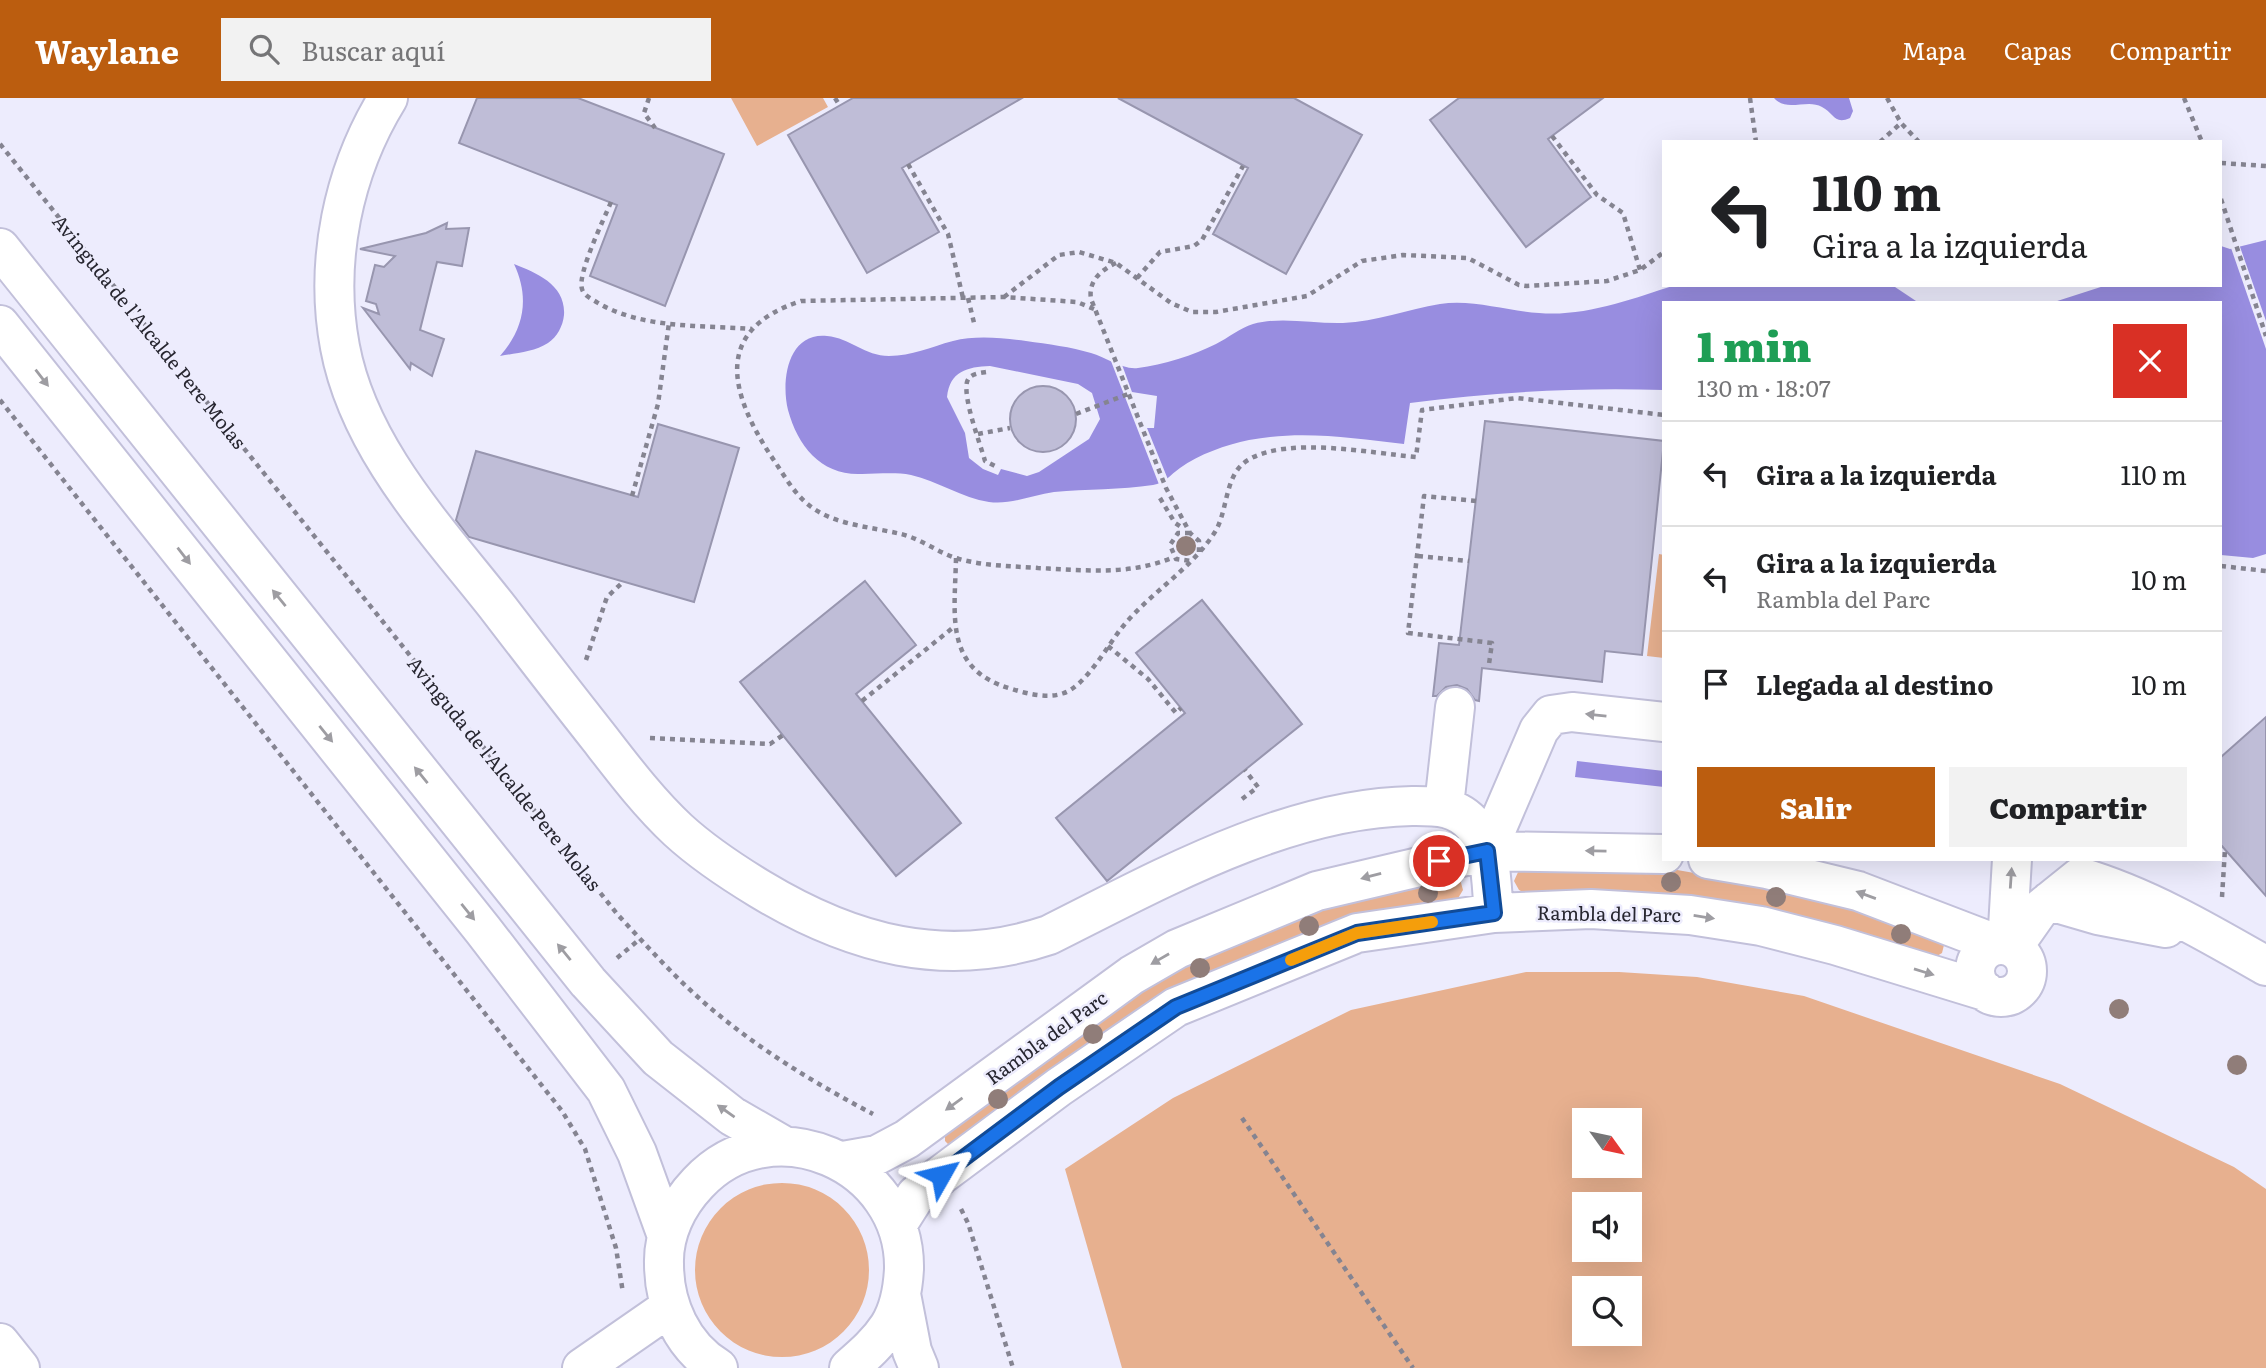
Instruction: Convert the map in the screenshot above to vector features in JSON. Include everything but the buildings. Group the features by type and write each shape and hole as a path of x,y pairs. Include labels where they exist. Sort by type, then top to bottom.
{"street":[{"path":"388,98 362,147 348,185 339,228 336,318 340,349 352,390 371,435 424,514 597,735 678,830 737,875 780,901 862,938 942,952 975,952 1015,946 1049,934 1243,844 1285,828 1364,809 1444,806 1474,826 1487,851 1494,913"},
{"path":"0,248 588,982 667,1066 732,1116 784,1146"},
{"path":"0,325 483,930 592,1071 624,1123 667,1236"},
{"path":"1444,806 1455,707"},
{"path":"1487,851 1539,730 1551,715 1572,712 1662,722"},
{"name":"Rambla del Parc","path":"843,1161 877,1155 907,1139 1132,975 1177,949 1317,891 1487,851 1662,854"},
{"path":"1720,861 1767,869 1858,891 2006,945"},
{"path":"2006,945 2012,861"},
{"path":"2006,945 2039,910 2080,877 2109,885 2220,939 2266,966"},
{"path":"2050,901 2098,915 2220,939"},
{"name":"Rambla del Parc","path":"897,1225 916,1195 941,1175 1059,1087 1176,1007 1357,933 1494,913 1591,909 1690,915 1749,924 1835,945 1985,992 1976,979 1976,963 1984,950 2006,945"},
{"path":"718,1368 694,1348 680,1329 670,1307 664,1272 667,1236 687,1195 720,1165 740,1155 784,1146 814,1150 843,1161 875,1188 897,1225 904,1259 901,1294 890,1324 871,1349 849,1368"},
{"path":"901,1294 912,1351 919,1368"},
{"path":"582,1368 670,1307"},
{"path":"0,1343 20,1368"}],"path":[{"path":"649,98 644,113 655,128"},
{"path":"835,98 839,106"},
{"path":"1750,98 1756,140"},
{"path":"1887,98 1901,123 1917,140"},
{"path":"2184,98 2202,140"},
{"path":"1882,140 1901,123"},
{"path":"1552,136 1597,195 1623,213 1640,270"},
{"name":"Avinguda de l'Alcalde Pere Molas","path":"0,144 618,915 659,959 711,1007 768,1051 877,1116 907,1139"},
{"path":"2222,163 2266,166"},
{"path":"908,164 948,234 975,327"},
{"path":"1137,278 1160,252 1194,246 1202,240 1243,166"},
{"path":"611,202 583,274 583,292 605,307 632,318 753,329"},
{"path":"2222,203 2266,336"},
{"path":"1004,297 1059,255 1070,251 1116,263 1171,303 1192,313 1216,312 1307,296 1362,261 1384,257 1468,258 1518,285 1527,286 1607,281 1640,270 1662,254"},
{"path":"1116,263 1105,268 1095,278 1089,291 1095,312 1166,488 1190,533 1197,538 1210,540"},
{"path":"1095,312 1077,302 1004,297 801,301 774,310 753,329 738,357 740,396 745,412 765,446 801,497 820,513 916,538 956,558 997,566 1107,571 1150,565 1174,557 1186,562 1195,557 1200,549 1197,538"},
{"path":"632,496 658,404 669,322"},
{"path":"986,372 975,374 967,382 968,396 985,461 997,467"},
{"path":"1078,413 1128,394"},
{"path":"956,558 955,625 965,661 975,670 1007,688 1037,695 1064,694 1074,688 1129,618 1210,540 1225,511 1234,474 1238,467 1258,455 1301,448 1416,457 1422,410 1517,398 1662,415"},
{"path":"0,400 562,1111 585,1149 616,1248 630,1334"},
{"path":"978,434 1010,428"},
{"path":"1476,501 1424,496 1408,633 1492,643 1489,664"},
{"path":"1160,498 1175,523 1183,527 1185,523"},
{"path":"1174,557 1170,545 1173,537 1181,532 1190,533"},
{"path":"1417,555 1469,561"},
{"path":"2222,566 2266,571"},
{"path":"572,704 607,597 623,582"},
{"path":"862,701 955,625"},
{"path":"1108,646 1148,678 1176,713 1181,708"},
{"path":"597,735 770,744 783,735"},
{"path":"1245,771 1258,787"},
{"path":"1242,1118 1413,1368"},
{"path":"941,1175 968,1223 1013,1368"}],"shaded area":[{"path":"731,98 823,98 828,107 757,146"},
{"path":"1774,98 1849,98 1853,111 1850,118 1841,120 1816,105 1785,104"},
{"path":"2266,240 2266,554 2253,558 2222,555 2222,301 2057,301 2101,287 2222,287 2222,246 2230,249"},
{"path":"514,264 540,276 555,288 563,305 564,315 557,334 548,343 531,350 500,356 515,335 522,313 522,289"},
{"path":"1669,287 1895,287 1916,301 1662,301 1662,390 1537,391 1410,403 1404,444 1327,436 1269,437 1240,442 1204,454 1157,484 1054,492 1005,502 979,500 911,475 862,474 835,470 814,457 805,447 792,423 786,399 790,361 803,342 814,337 835,337 872,353 889,356 913,353 962,339 1008,339 1076,349 1126,367 1138,368 1188,356 1248,326 1264,322 1355,322 1452,303 1556,314 1608,306","holes":["990,366 1078,384 1092,393 1100,419 1089,439 1039,472 1027,476 1001,469 998,475 983,469 969,458 965,433 947,397 952,381 961,372"]},
{"path":"1659,554 1662,555 1662,658 1647,656"},
{"path":"1577,761 1662,771 1662,787 1575,777"},
{"path":"1660,867 1814,894 1945,941 1942,953 1937,956 1707,900 1653,893 1525,893 1519,890 1514,881 1519,870"},
{"path":"1455,876 1460,879 1463,890 1457,900 1403,910 950,1146 945,1141 945,1133 1118,997 1284,917"},
{"path":"1526,972 1619,972 1697,977 1804,996 2060,1084 2234,1167 2266,1189 2266,1368 1122,1368 1065,1169 1173,1098 1351,1010"},
{"path":"782,1183 815,1190 843,1209 862,1237 869,1270 862,1303 843,1331 815,1350 782,1357 749,1350 721,1331 702,1303 695,1270 702,1237 721,1209 749,1190"}],"pier":[{"path":"2239,244 2266,321 2266,349 2230,245"},
{"path":"1109,356 1121,362 1132,392 1157,396 1154,428 1147,428 1169,482 1160,487"}],"slow traffic":[{"path":"1291,960 1357,933 1432,922"}],"route":[{"path":"941,1175 1059,1087 1176,1007 1357,933 1494,913 1487,851 1439,861"}]}
